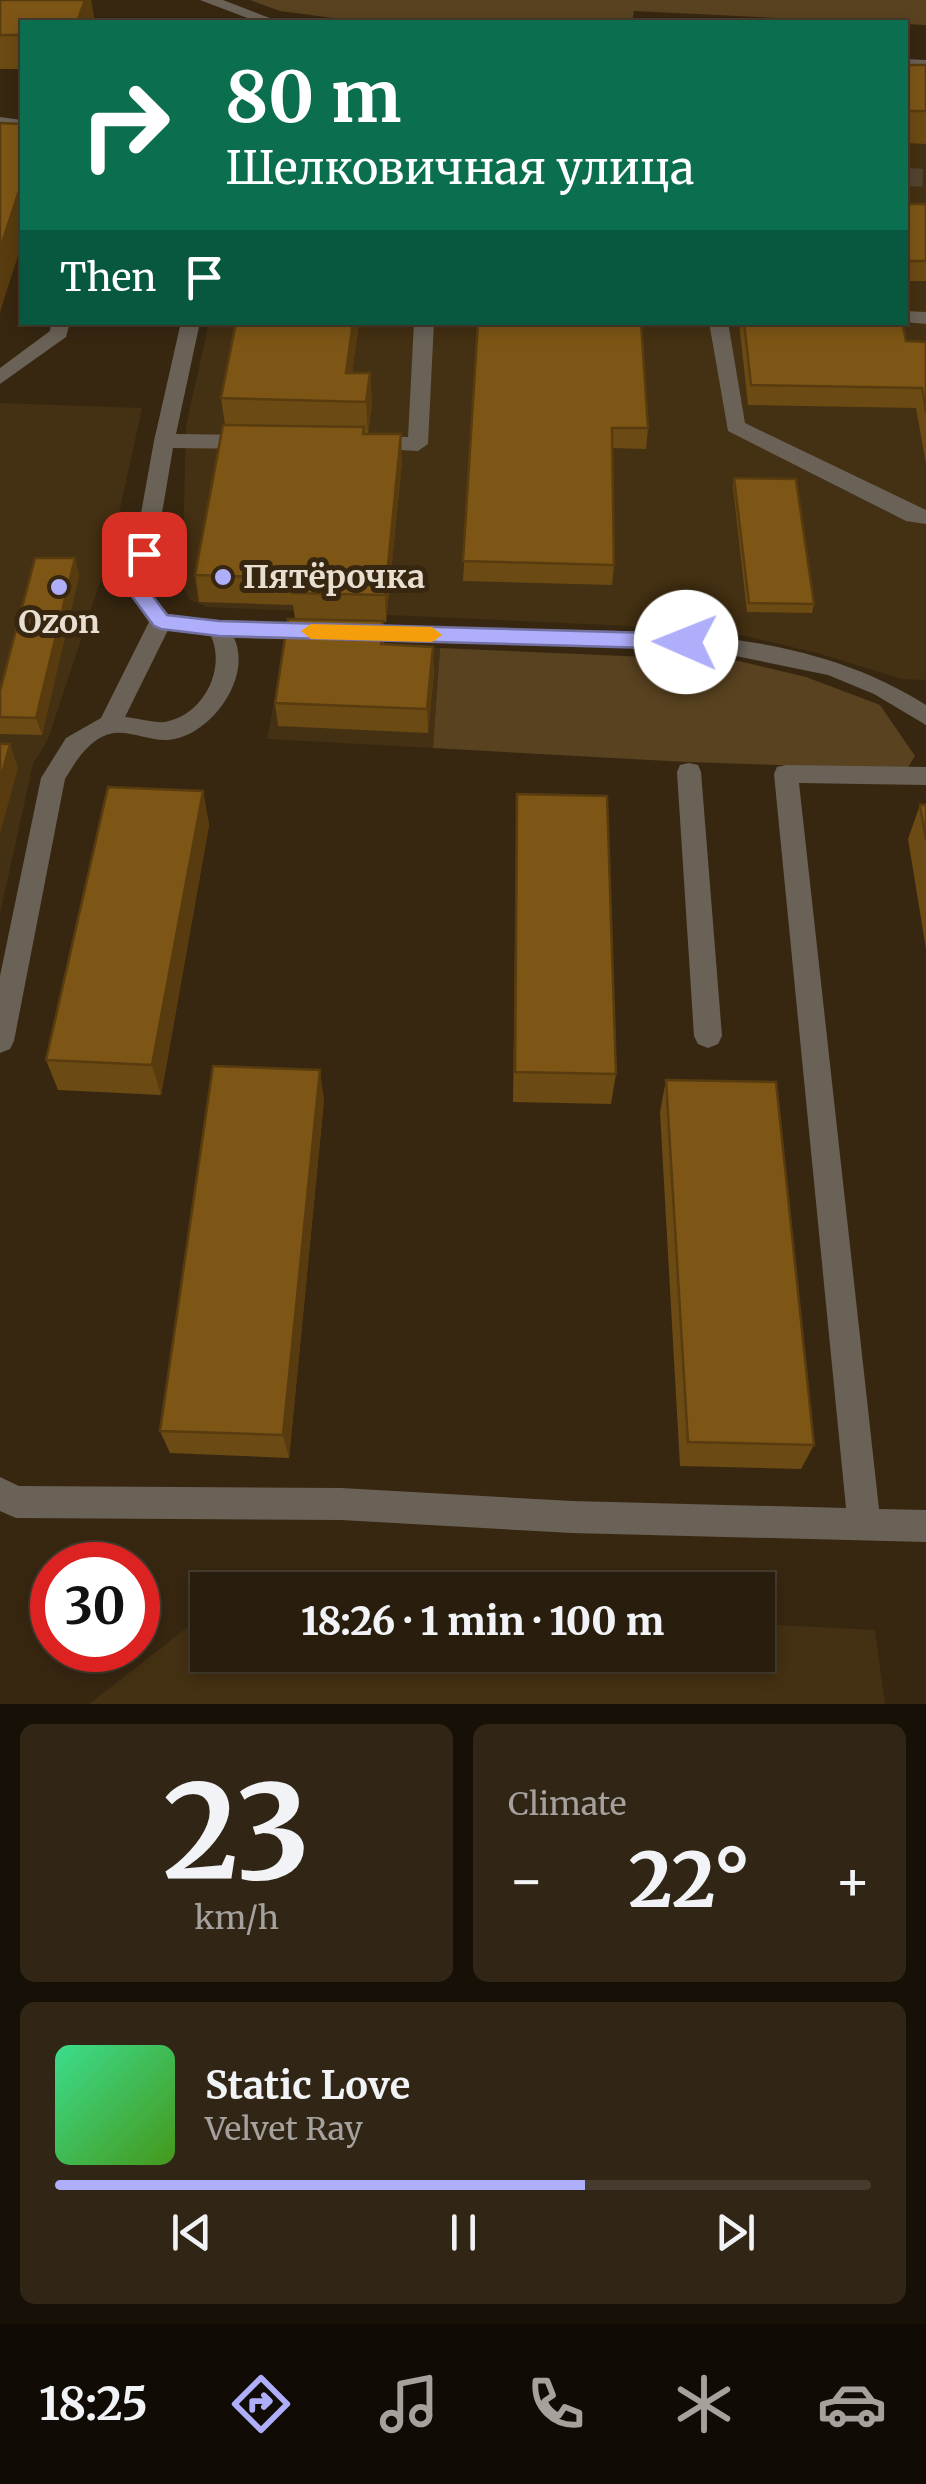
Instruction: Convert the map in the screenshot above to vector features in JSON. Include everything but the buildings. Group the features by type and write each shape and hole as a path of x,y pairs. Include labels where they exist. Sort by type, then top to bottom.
{"street":[{"path":"208,0 258,20"},
{"path":"0,378 59,333 60,325"},
{"path":"190,325 164,441 138,591 161,621 219,629 725,643 813,663 898,693 926,716"},
{"path":"340,443 418,444 424,325"},
{"path":"718,325 735,426 914,516 926,517"},
{"path":"164,441 281,442"},
{"path":"0,1041 53,778 74,744 110,724 161,621"},
{"path":"110,724 169,731 206,710 224,684 230,653 219,629"},
{"path":"689,772 708,1036"},
{"path":"864,1524 786,774 926,776"},
{"path":"0,1494 16,1502 341,1504 572,1517 926,1526"}],"shaded area":[{"path":"250,0 926,0 926,25 908,24 908,20 634,11 632,20 349,20 280,11"},
{"path":"908,73 926,75 926,680 902,679 817,653 719,630 207,607 190,600 182,585 186,425 209,325 908,325"},
{"path":"0,403 142,408 112,546 48,739 33,764 0,914"},
{"path":"286,641 440,648 433,748 267,739"},
{"path":"440,648 739,661 806,677 880,705 915,756 907,769 433,748"},
{"path":"190,1625 190,1672 775,1672 775,1625 875,1630 885,1704 89,1704 130,1672 160,1672 160,1649"}],"tunnel":[{"path":"908,177 926,178"}],"slow traffic":[{"path":"311,631 432,635"}],"place":[{"name":"Пятёрочка","path":"223,577"},
{"name":"Ozon","path":"59,587"}],"route":[{"path":"144,554 138,591 161,621 219,629 686,642"}]}
